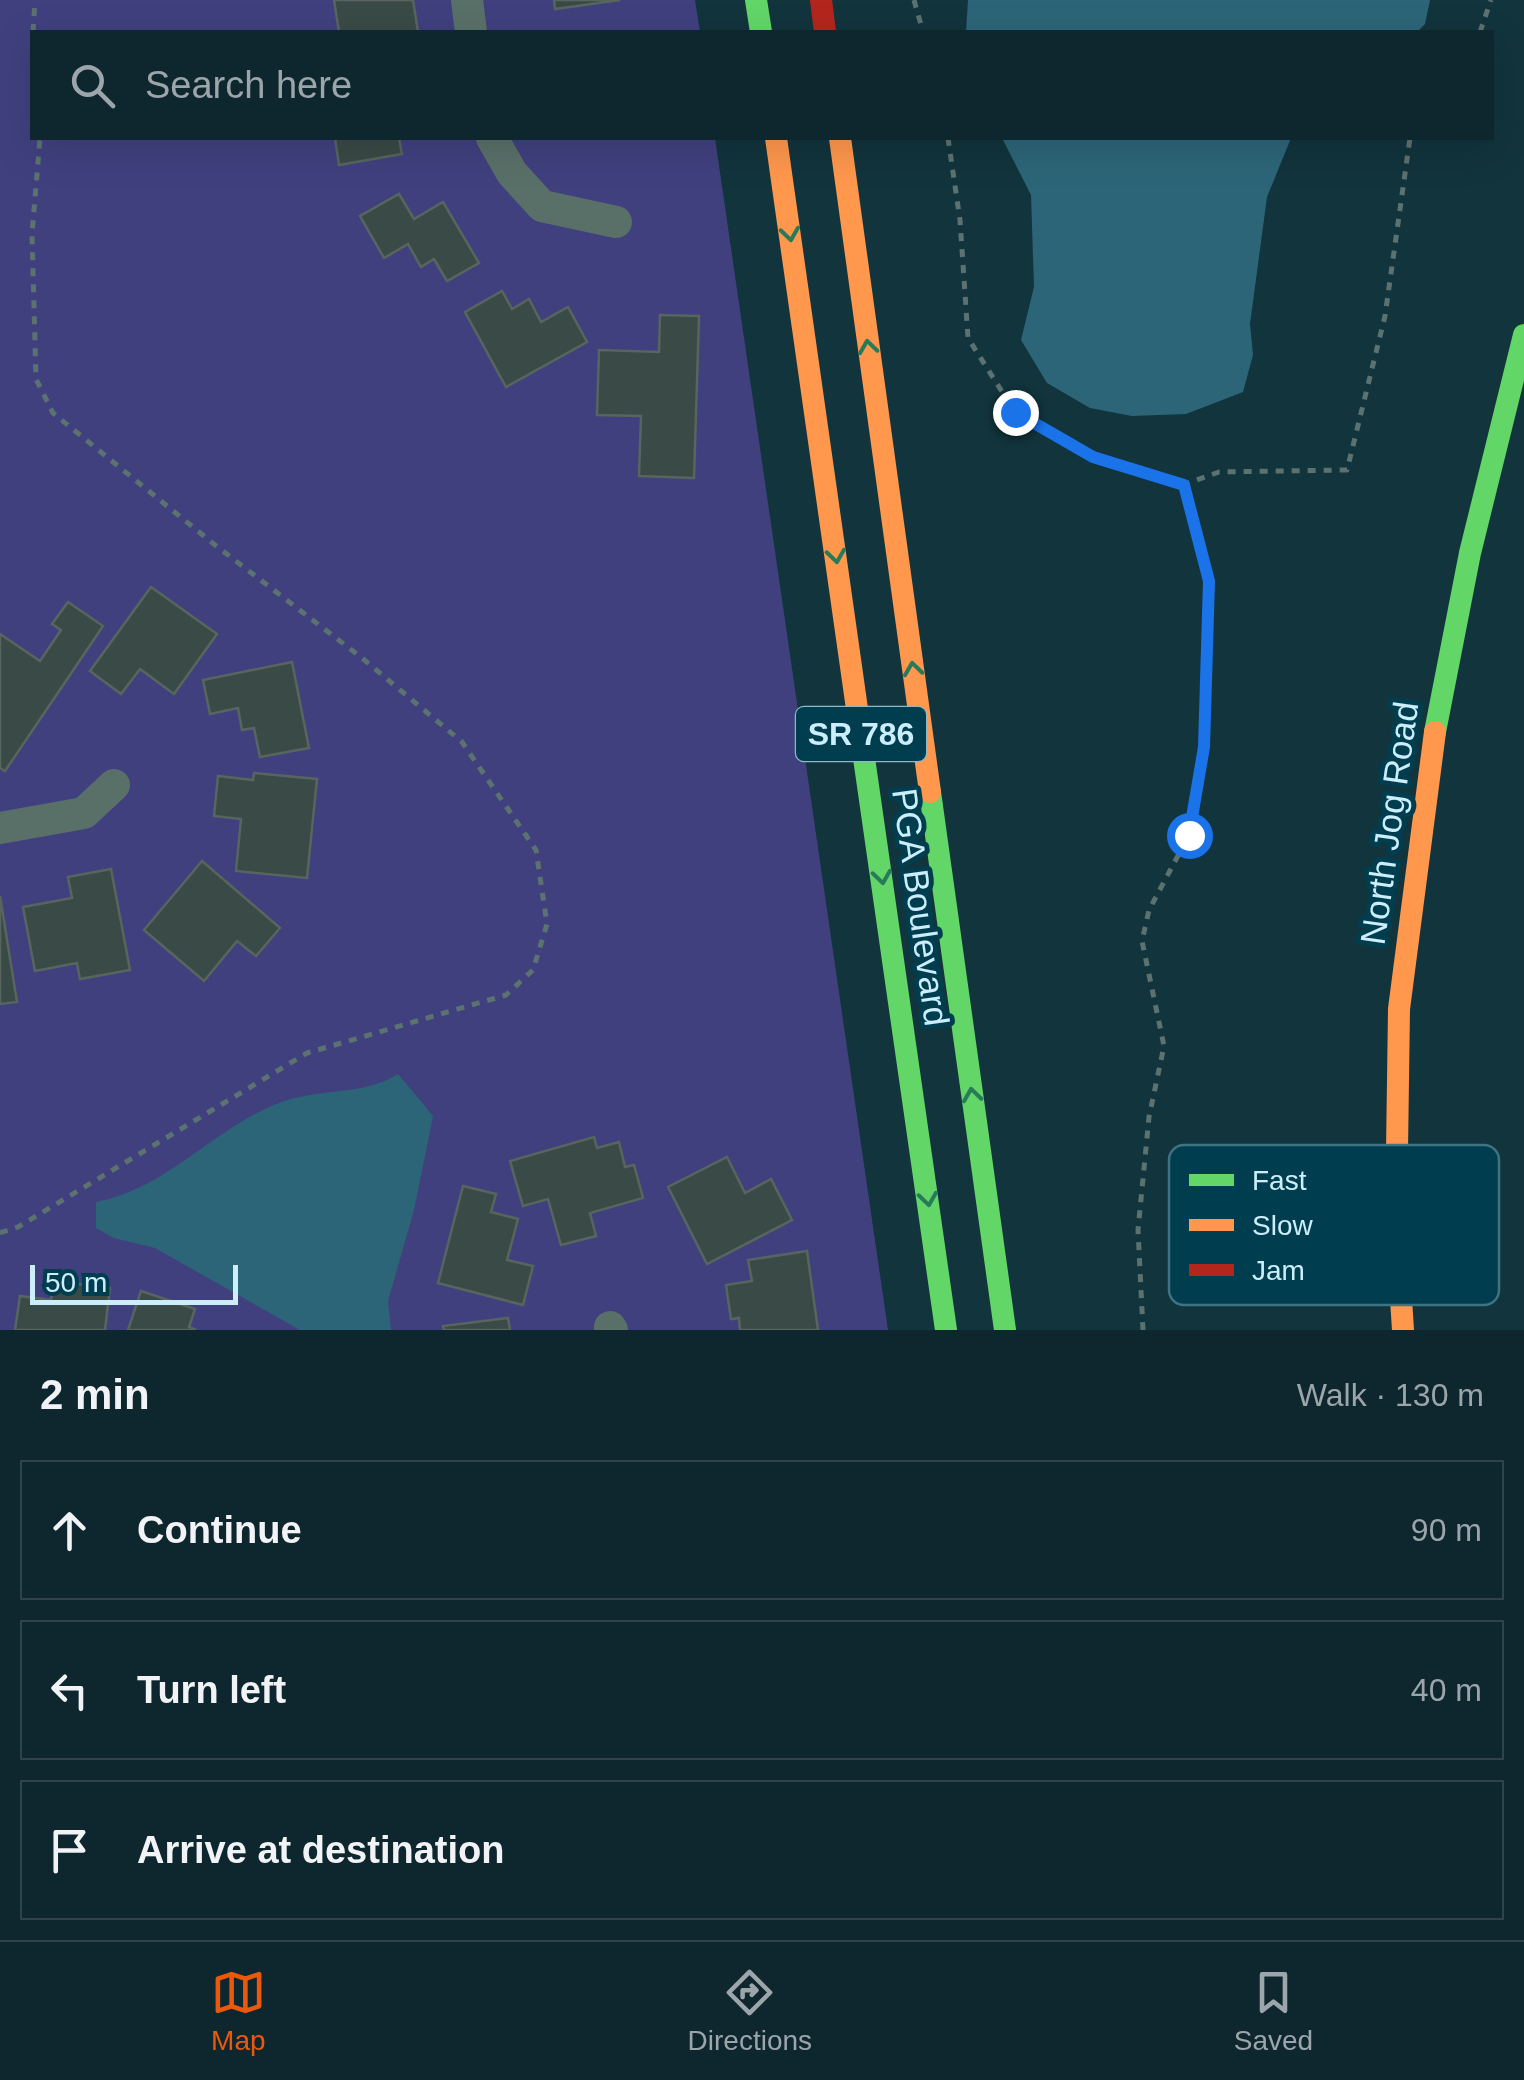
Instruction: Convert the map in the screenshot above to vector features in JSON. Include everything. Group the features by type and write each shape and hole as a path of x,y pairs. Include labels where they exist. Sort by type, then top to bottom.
{"main road":[{"path":"756,0 761,30"},
{"path":"820,0 825,30"},
{"name":"PGA Boulevard","path":"776,140 946,1330"},
{"name":"PGA Boulevard","path":"840,140 1005,1330"},
{"name":"North Jog Road","path":"1397,1145 1400,1009 1428,766 1470,553 1524,335"},
{"name":"North Jog Road","path":"1402,1305 1404,1330"}],"street":[{"path":"467,0 471,30"},
{"path":"493,140 512,173 542,206 616,222"},
{"path":"0,828 84,813 114,785"}],"path":[{"path":"33,30 35,0"},
{"path":"914,0 922,30"},
{"path":"1481,30 1491,0"},
{"path":"0,1234 18,1227 307,1053 506,995 533,970 547,924 536,850 462,742 53,412 36,378 32,234 40,140"},
{"path":"948,140 960,220 968,338 1015,412 1093,457 1184,485 1219,472 1347,470 1386,316 1410,140"},
{"path":"1144,1330 1140,1318 1138,1230 1149,1117 1164,1046 1142,941 1150,910 1189,835 1204,747 1209,581 1184,485"}],"shaded area":[{"path":"0,0 695,0 700,30 30,30 30,140 715,140 888,1330 0,1330"}],"water":[{"path":"968,0 1430,0 1425,24 1419,30 966,30"},
{"path":"1003,140 1290,140 1267,197 1250,324 1253,355 1243,392 1186,414 1132,416 1090,408 1047,383 1021,340 1034,287 1031,195"},
{"path":"398,1074 433,1116 414,1210 388,1301 391,1330 300,1330 155,1248 114,1238 96,1228 96,1202 145,1185 255,1114 294,1098 370,1086"}],"building":[{"path":"334,0 413,0 418,30 339,30"},
{"path":"554,0 620,0 555,9"},
{"path":"335,140 399,140 402,154 339,165"},
{"path":"399,194 414,219 443,202 479,263 447,281 434,259 421,267 408,244 384,258 360,216"},
{"path":"502,291 512,309 529,299 541,322 568,307 587,342 506,387 465,312"},
{"path":"660,315 699,316 694,478 639,476 641,416 597,415 599,350 659,352"},
{"path":"151,587 217,634 174,694 140,669 121,694 90,671"},
{"path":"68,602 103,626 5,771 0,768 0,634 40,661 61,630 52,624"},
{"path":"292,662 309,748 260,757 254,728 242,730 238,708 210,714 203,680"},
{"path":"254,773 317,779 307,878 236,871 241,819 214,816 218,776 253,780"},
{"path":"202,861 280,928 256,956 237,941 204,981 144,930"},
{"path":"111,869 130,970 80,979 77,963 35,971 23,907 72,898 68,877"},
{"path":"0,896 17,1002 0,1004"},
{"path":"594,1137 597,1148 619,1142 625,1167 634,1165 643,1198 590,1213 596,1236 561,1245 548,1199 523,1206 510,1161"},
{"path":"727,1157 745,1193 771,1179 792,1220 707,1264 668,1187"},
{"path":"463,1186 496,1194 491,1212 518,1219 507,1260 533,1266 523,1305 438,1283"},
{"path":"807,1251 818,1330 740,1330 739,1318 731,1319 726,1285 752,1281 748,1260"},
{"path":"54,1281 110,1288 105,1330 15,1330 20,1296 51,1300"},
{"path":"141,1291 195,1309 189,1327 196,1330 128,1330"},
{"path":"508,1318 510,1330 444,1330 443,1326"}],"traffic: fast":[{"path":"756,0 761,30"},
{"path":"1435,732 1470,553 1524,335"},
{"path":"862,744 946,1330"},
{"path":"930,792 1005,1330"}],"traffic: slow":[{"path":"776,140 862,744"},
{"path":"840,140 930,792"},
{"path":"1397,1145 1399,1009 1435,732"},
{"path":"1401,1305 1403,1330"}],"traffic: jam":[{"path":"821,0 825,30"}],"route":[{"path":"1015,412 1093,457 1184,485 1209,581 1204,747 1189,835"}]}
